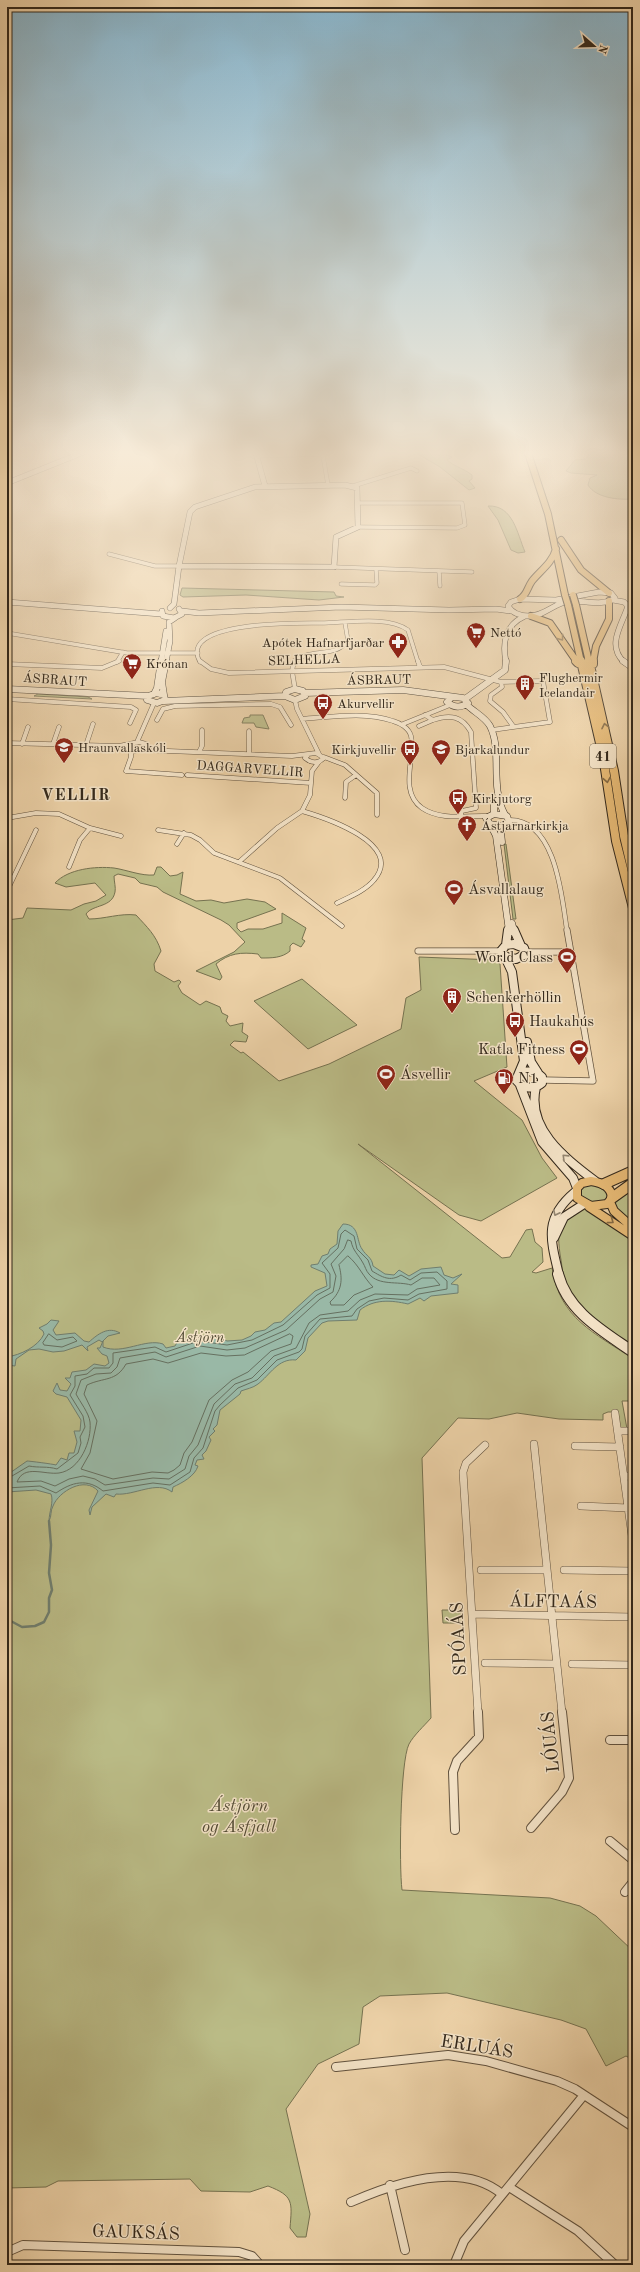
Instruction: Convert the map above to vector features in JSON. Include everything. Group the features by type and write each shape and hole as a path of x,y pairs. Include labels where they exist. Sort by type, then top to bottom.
{"highway":[{"path":"520,599 525,596 530,583 554,556"},
{"name":"41","path":"558,556 600,705 614,771 624,836 633,874"},
{"path":"565,556 570,579"},
{"path":"568,556 587,578 611,598 607,606 610,613 609,620 595,646 592,657 600,705"},
{"name":"41","path":"569,595 571,587"},
{"name":"41","path":"572,605 608,788 616,841 633,908"},
{"path":"528,616 543,619 550,623 572,653 577,661 587,702 594,716"},
{"path":"600,1183 633,1171"},
{"path":"611,1200 633,1183"}],"main road":[{"path":"633,1228 614,1211 610,1190 600,1183 586,1182 576,1190 577,1198 633,1236"},
{"path":"586,1205 598,1207 611,1200"}],"street":[{"path":"117,556 155,566 334,567 472,572"},
{"path":"162,615 174,605 181,556"},
{"path":"334,567 335,556"},
{"path":"341,584 376,585 376,569"},
{"path":"439,571 440,586"},
{"path":"482,609 510,603 520,599 549,601 580,597 597,592 628,605 625,618"},
{"path":"175,595 179,614"},
{"path":"516,621 528,616 542,614 552,606 561,603 611,598 633,604"},
{"path":"7,602 132,611 162,615 326,607 449,610 482,609 511,611 528,616"},
{"path":"510,603 508,606 511,611"},
{"path":"132,611 168,609 179,614"},
{"path":"633,610 625,618 616,633 614,649 620,659 633,668"},
{"path":"165,697 162,682 169,622 179,614"},
{"path":"458,707 506,668 504,640 516,621 517,614"},
{"path":"150,696 158,688 165,652 166,633 162,615"},
{"path":"7,633 123,652 198,652 199,646 206,638 234,630 267,625 387,622 408,630 414,639 420,667"},
{"path":"305,695 295,689 292,671 293,663 300,657 331,652 344,646 348,641 345,623"},
{"path":"7,664 102,668 119,661 123,652"},
{"name":"SELHELLA","path":"198,652 199,660 205,667 222,672 420,667 457,669 501,682 543,681 550,722 513,726"},
{"path":"492,730 505,730 513,726 503,712 490,701 491,695 502,687 501,682"},
{"path":"150,696 226,697 286,694 295,689"},
{"name":"ÁSBRAUT","path":"7,690 150,696"},
{"name":"ÁSBRAUT","path":"7,690 95,696 150,696"},
{"path":"30,700 34,692"},
{"name":"ÁSBRAUT","path":"305,695 402,692 430,695 450,701"},
{"path":"137,742 141,736 154,703 165,697 286,694 295,700 321,760"},
{"path":"295,700 305,695"},
{"path":"92,704 95,696"},
{"path":"150,696 154,703"},
{"path":"225,705 226,697"},
{"path":"7,699 135,708 136,710 130,723"},
{"path":"450,701 458,707 472,713 486,726 489,739 490,819 496,836 509,935 504,951 512,972 515,986 524,1061 520,1072 515,1078 520,1085 542,1142 573,1178 576,1190 554,1213 551,1232 563,1290 574,1307 594,1324 633,1352"},
{"path":"403,724 425,715 450,701 466,702 485,719 492,730 498,801 505,815 510,820 525,822 532,827 552,858 558,871 593,1080 543,1080 536,1087 533,1096 534,1108 547,1136 569,1161 600,1183"},
{"path":"157,720 161,711 170,707 279,705 291,725"},
{"path":"425,715 433,720"},
{"path":"419,726 446,715 455,716 466,724 472,732 476,808 470,811 462,811 460,817"},
{"path":"302,719 378,717 403,724 410,730 411,735 412,799 419,807 428,812 460,817 490,819 504,826"},
{"path":"86,745 93,724"},
{"path":"22,744 28,727"},
{"path":"53,744 59,727"},
{"path":"200,750 202,746 202,730"},
{"path":"249,731 249,754"},
{"path":"141,736 145,744"},
{"path":"7,743 119,746 137,742 157,749"},
{"path":"131,744 131,757 126,771 182,775"},
{"path":"131,757 141,751 145,744"},
{"path":"119,746 141,751 157,749 200,750 292,756 319,754"},
{"path":"239,862 277,828 302,811 310,795 312,771 306,757 315,748"},
{"path":"292,756 307,761 333,761 341,764 377,792 377,815"},
{"path":"312,771 321,760"},
{"name":"DAGGARVELLIR","path":"187,775 311,783"},
{"path":"345,798 346,782 356,775"},
{"path":"302,811 366,839 376,847 379,853 380,869 375,879 337,903"},
{"path":"7,818 51,813 66,816 90,828 121,836"},
{"path":"490,819 505,815"},
{"path":"510,820 504,826 501,835 511,920 514,932 525,955"},
{"path":"69,867 80,840 90,828"},
{"path":"7,891 36,830"},
{"path":"158,830 184,833 196,838 211,852 280,878 342,926"},
{"path":"177,844 184,833"},
{"path":"418,951 504,951 513,944 522,946"},
{"path":"504,951 514,960 525,955 571,952"},
{"path":"525,955 517,968 527,1045 531,1062 543,1080"},
{"path":"520,1072 529,1070 538,1073"},
{"path":"520,1085 529,1088 536,1087"},
{"path":"553,1242 558,1224 567,1212 586,1205"},
{"path":"615,1413 633,1543"},
{"path":"618,1431 633,1431"},
{"name":"LÓUÁS","path":"531,1828 562,1792 569,1778 534,1444"},
{"name":"SPÓAÁS","path":"455,1830 453,1772 457,1761 479,1737 463,1472 466,1463 485,1445"},
{"path":"575,1446 620,1447"},
{"path":"624,1476 633,1476"},
{"path":"582,1506 628,1508"},
{"path":"481,1570 547,1570"},
{"path":"564,1570 633,1571"},
{"name":"ÁLFTAÁS","path":"472,1614 633,1618"},
{"path":"486,1663 557,1664"},
{"path":"572,1664 633,1664"},
{"path":"610,1740 633,1740"},
{"path":"610,1840 633,1860"},
{"path":"625,1892 633,1882"},
{"name":"ERLUÁS","path":"336,2067 416,2056 448,2055 507,2067 557,2081 584,2095 633,2127"},
{"path":"454,2265 464,2241 584,2095"},
{"path":"351,2202 390,2185 428,2178 451,2178 482,2181 567,2222 615,2265"},
{"path":"390,2185 405,2250"},
{"name":"GAUKSÁS","path":"7,2252 23,2245 239,2252 248,2253 255,2257 260,2265"}],"green space":[{"path":"182,588 334,592 336,596 344,597 319,600 246,595 183,597 180,595"},
{"path":"38,694 88,697 92,699 34,696"},
{"path":"250,715 263,715 269,729 256,727 254,723 242,723 244,718 250,717"},
{"path":"504,844 506,844 516,919 513,919"},
{"name":"Ástjörn og Ásfjall","path":"107,867 144,875 154,875 157,867 161,867 170,876 183,872 180,894 196,901 211,900 224,903 247,899 265,902 276,909 237,923 237,928 241,932 248,929 263,929 282,923 282,913 306,928 302,939 305,941 301,947 293,943 290,946 290,951 284,955 273,958 261,958 258,954 241,953 231,955 221,960 216,964 222,977 220,980 196,971 234,952 245,942 229,925 221,920 163,892 157,887 140,883 135,878 118,874 114,876 115,890 110,901 89,911 86,914 89,919 136,915 154,936 159,945 161,951 154,964 155,971 174,982 179,980 181,982 178,986 182,993 200,1005 206,1001 220,1007 222,1013 228,1016 226,1021 230,1026 243,1023 242,1032 248,1036 246,1042 234,1041 230,1045 241,1053 243,1052 279,1081 329,1064 401,1029 406,998 421,990 419,957 495,960 500,964 507,1067 474,1081 522,1120 542,1158 557,1178 481,1221 459,1215 358,1144 502,1258 510,1257 526,1230 532,1229 535,1242 542,1248 543,1262 532,1272 536,1273 552,1268 556,1285 571,1312 592,1332 633,1359 633,1401 622,1401 627,1429 620,1429 618,1412 608,1412 603,1414 603,1420 559,1419 517,1413 489,1419 458,1418 422,1458 431,1718 411,1741 406,1754 402,1792 401,1878 402,1890 550,1898 580,1906 596,1916 633,1951 633,2060 626,2056 606,2066 586,2029 561,2020 447,1993 380,1996 363,2007 359,2044 318,2064 286,2109 310,2214 306,2237 297,2237 290,2228 290,2201 283,2193 268,2186 250,2192 201,2191 190,2179 58,2181 46,2187 7,2188 7,920 23,918 27,908 71,910 84,904 96,901 106,895 95,883 66,887 55,883 67,874 90,868"},
{"path":"302,979 357,1025 308,1049 254,1001"},
{"path":"586,1185 600,1186 608,1194 607,1200 596,1205 580,1196 580,1190"},
{"path":"633,1187 633,1225 616,1209 615,1203"},
{"path":"586,1207 633,1239 633,1346 603,1326 585,1311 570,1293 565,1282 559,1244 560,1229 565,1220"},
{"path":"442,1610 461,1610 462,1623 443,1623"}],"water":[{"name":"Ástjörn","path":"343,1224 352,1227 355,1230 360,1246 370,1259 373,1266 385,1274 394,1275 399,1270 409,1276 421,1269 441,1267 444,1275 453,1278 462,1274 451,1284 458,1285 458,1293 431,1296 424,1301 420,1298 408,1304 389,1301 377,1302 365,1306 360,1310 357,1320 328,1321 322,1323 308,1338 305,1351 296,1360 290,1360 279,1364 258,1384 241,1391 240,1394 220,1410 217,1425 213,1429 215,1431 209,1437 211,1440 206,1451 202,1455 204,1459 197,1460 195,1465 198,1466 194,1473 173,1487 172,1492 166,1489 152,1488 130,1493 116,1494 114,1497 106,1494 92,1507 90,1515 89,1510 98,1491 93,1487 80,1485 66,1491 56,1500 52,1508 49,1521 52,1500 51,1494 36,1490 7,1492 7,1475 27,1461 56,1465 61,1458 67,1460 69,1453 74,1453 77,1442 74,1431 80,1431 81,1420 67,1397 56,1394 53,1391 57,1383 60,1390 67,1391 71,1384 65,1378 70,1378 72,1372 86,1370 94,1364 105,1366 109,1363 107,1356 102,1354 97,1348 100,1348 103,1341 103,1347 111,1349 126,1348 149,1343 163,1344 166,1348 175,1346 179,1339 191,1341 199,1336 217,1336 227,1341 242,1340 251,1336 255,1332 265,1330 274,1323 281,1322 315,1291 327,1286 325,1273 311,1267 311,1265 318,1264 322,1256 328,1254 330,1249 337,1244 338,1231"},
{"path":"51,1320 59,1321 53,1330 56,1335 75,1333 84,1341 89,1342 103,1332 111,1330 120,1333 108,1336 102,1342 99,1340 87,1347 88,1351 82,1345 64,1351 53,1352 39,1349 29,1350 16,1359 15,1366 7,1365 7,1357 28,1350 38,1343 44,1334 39,1328"}],"waterway":[{"path":"7,1619 22,1627 35,1626 44,1622 49,1612 49,1598 52,1590 49,1573 51,1545 49,1521"}],"place":[{"name":"Nettó","path":"476,649"},
{"name":"Apótek Hafnarfjarðar","path":"398,659"},
{"name":"Krónan","path":"132,680"},
{"name":"Flughermir Icelandair","path":"525,701"},
{"name":"Akurvellir","path":"323,720"},
{"name":"Hraunvallaskóli","path":"64,764"},
{"name":"Kirkjuvellir","path":"410,766"},
{"name":"Bjarkalundur","path":"441,766"},
{"name":"Kirkjutorg","path":"458,815"},
{"name":"Ástjarnarkirkja","path":"467,842"},
{"name":"Ásvallalaug","path":"454,906"},
{"name":"World Class","path":"567,974"},
{"name":"Schenkerhöllin","path":"452,1014"},
{"name":"Haukahús","path":"515,1038"},
{"name":"Katla Fitness","path":"579,1066"},
{"name":"Ásvellir","path":"386,1091"},
{"name":"N1","path":"504,1095"}],"district":[{"name":"VELLIR","path":"76,794"}]}
